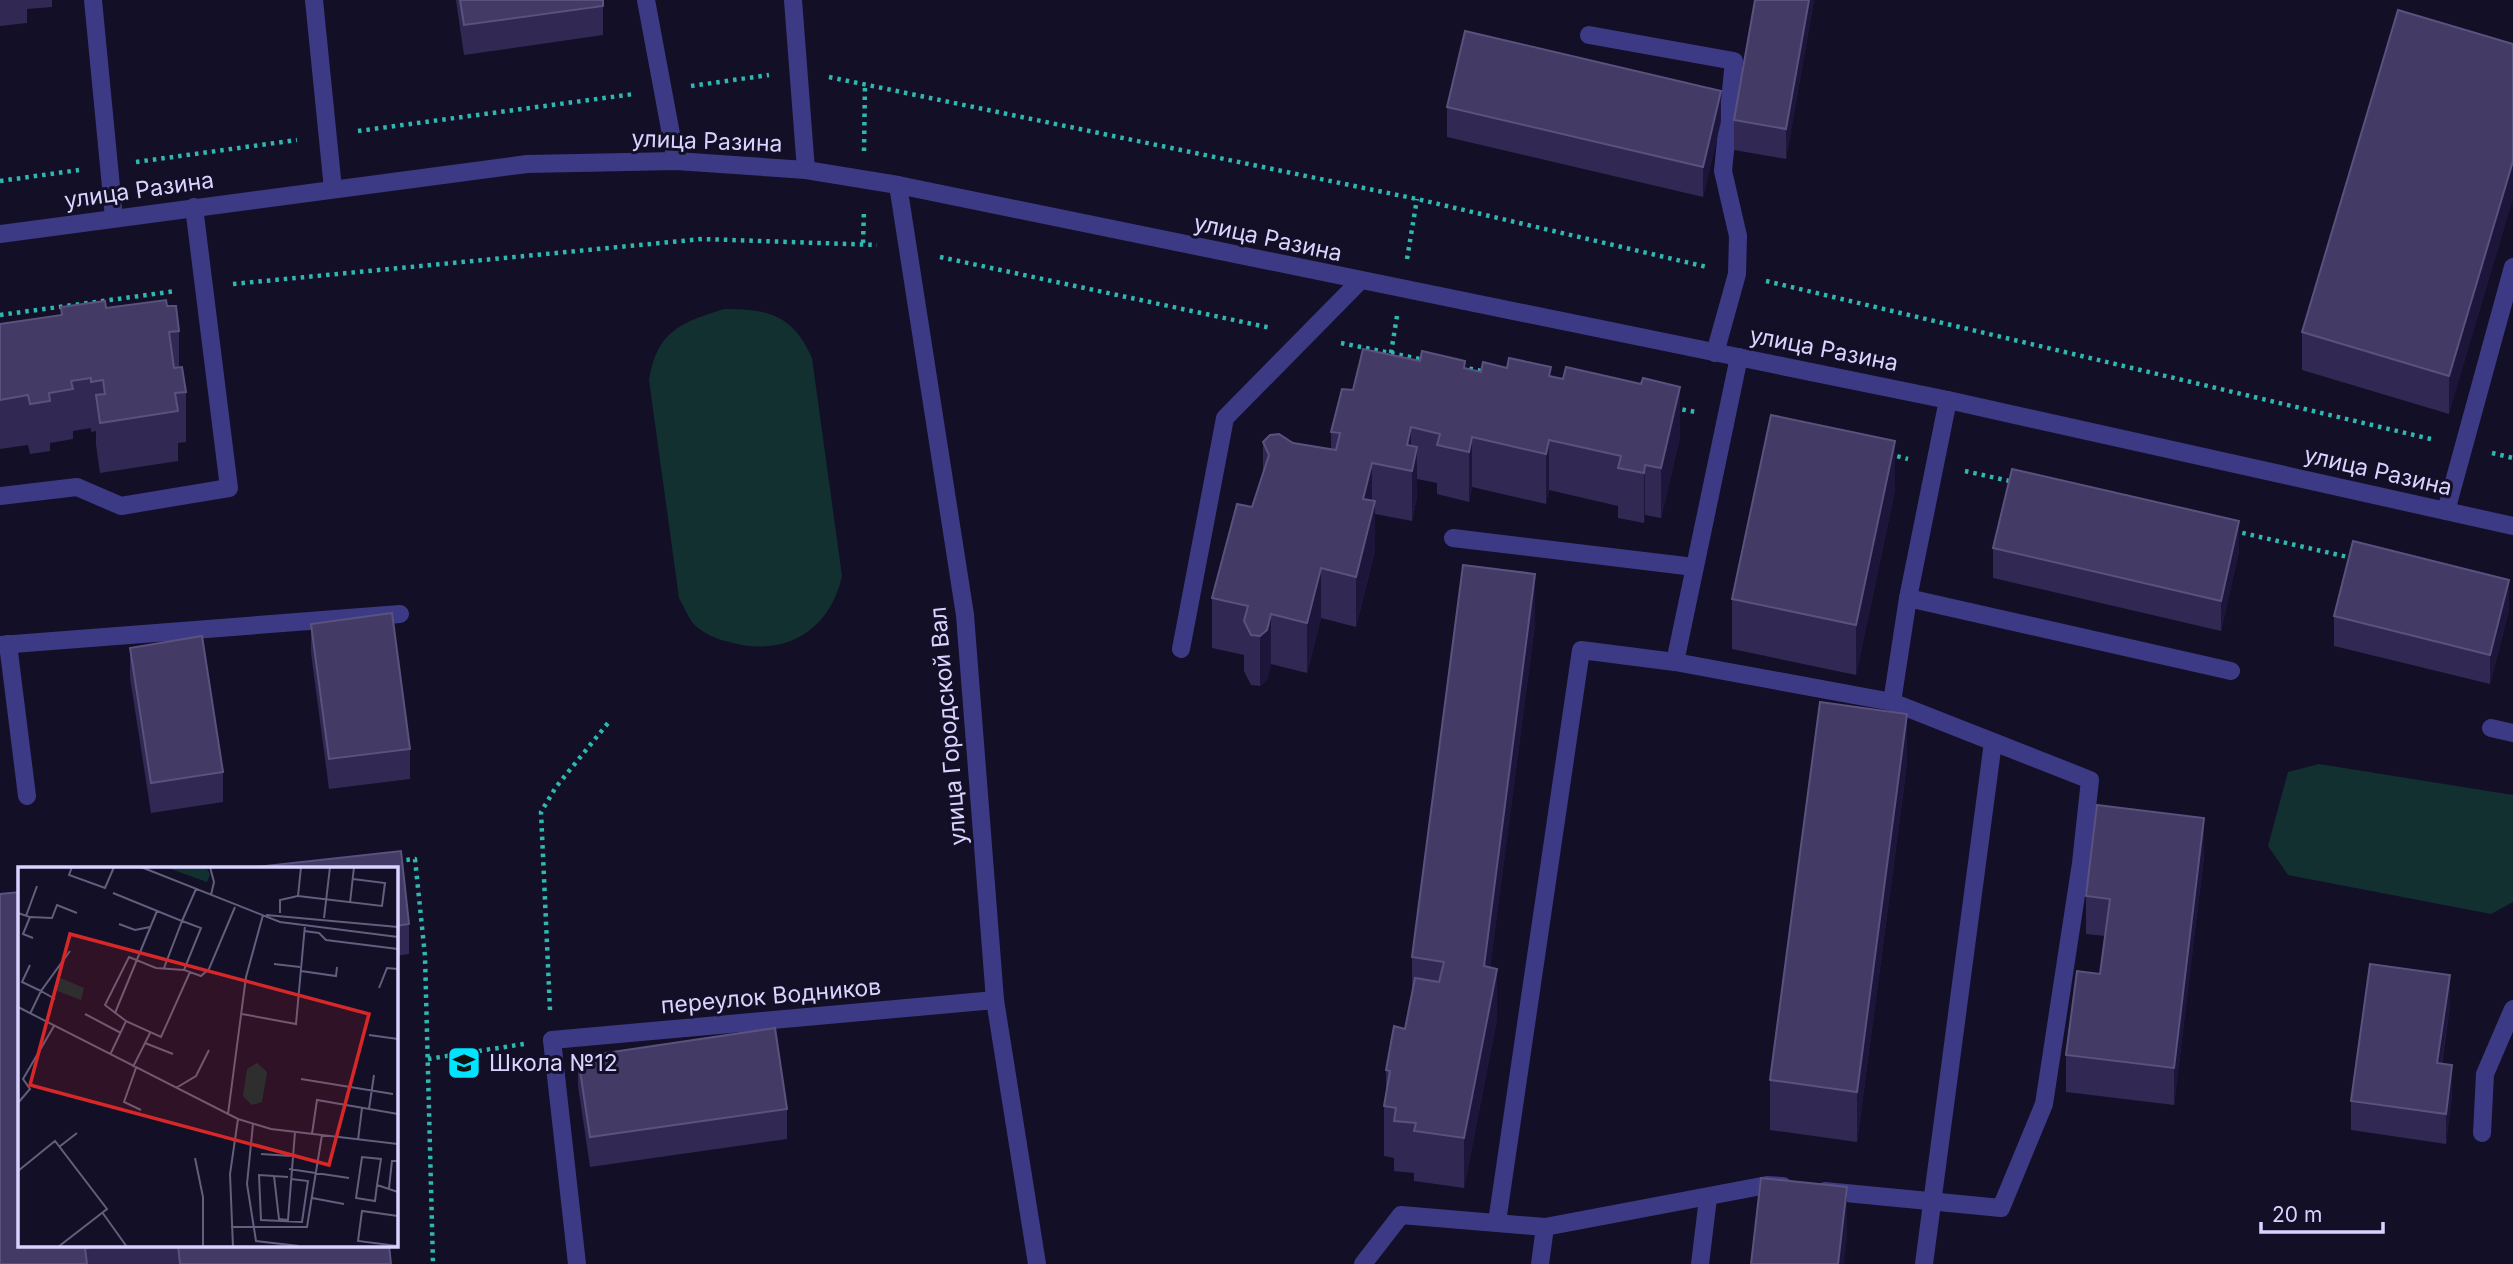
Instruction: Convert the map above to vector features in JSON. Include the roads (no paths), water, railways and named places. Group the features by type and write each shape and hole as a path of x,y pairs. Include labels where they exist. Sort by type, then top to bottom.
{"street":[{"path":"93,0 114,218"},
{"path":"314,0 332,189"},
{"path":"646,0 676,161"},
{"path":"793,0 806,170"},
{"path":"1589,35 1734,61 1723,171 1738,236 1737,274 1715,352"},
{"name":"улица Разина","path":"0,234 527,164 676,161 806,170 898,186 1948,400 2513,526"},
{"name":"улица Городской Вал","path":"898,186 965,615 995,1000 1037,1264"},
{"path":"0,496 76,486 121,506 229,488 194,207"},
{"path":"2446,511 2513,267"},
{"path":"1181,649 1225,418 1359,282"},
{"path":"1675,662 1740,357"},
{"path":"1892,702 1908,598 1948,400"},
{"path":"1453,538 1694,567"},
{"path":"1908,598 2231,671"},
{"path":"27,796 4,645 400,614"},
{"path":"1363,1264 1401,1215 1545,1227 1767,1185 2001,1208 2044,1104 2081,863 2090,780 1892,702 1675,662 1581,650 1497,1222"},
{"path":"2491,728 2513,733"},
{"path":"1924,1264 1993,742"},
{"name":"переулок Водников","path":"577,1264 552,1040 995,1000"},
{"path":"2482,1133 2485,1074 2513,1009"},
{"path":"1700,1264 1708,1198"},
{"path":"1540,1264 1545,1227"}],"place":[{"name":"Школа №12","path":"464,1063"}]}
